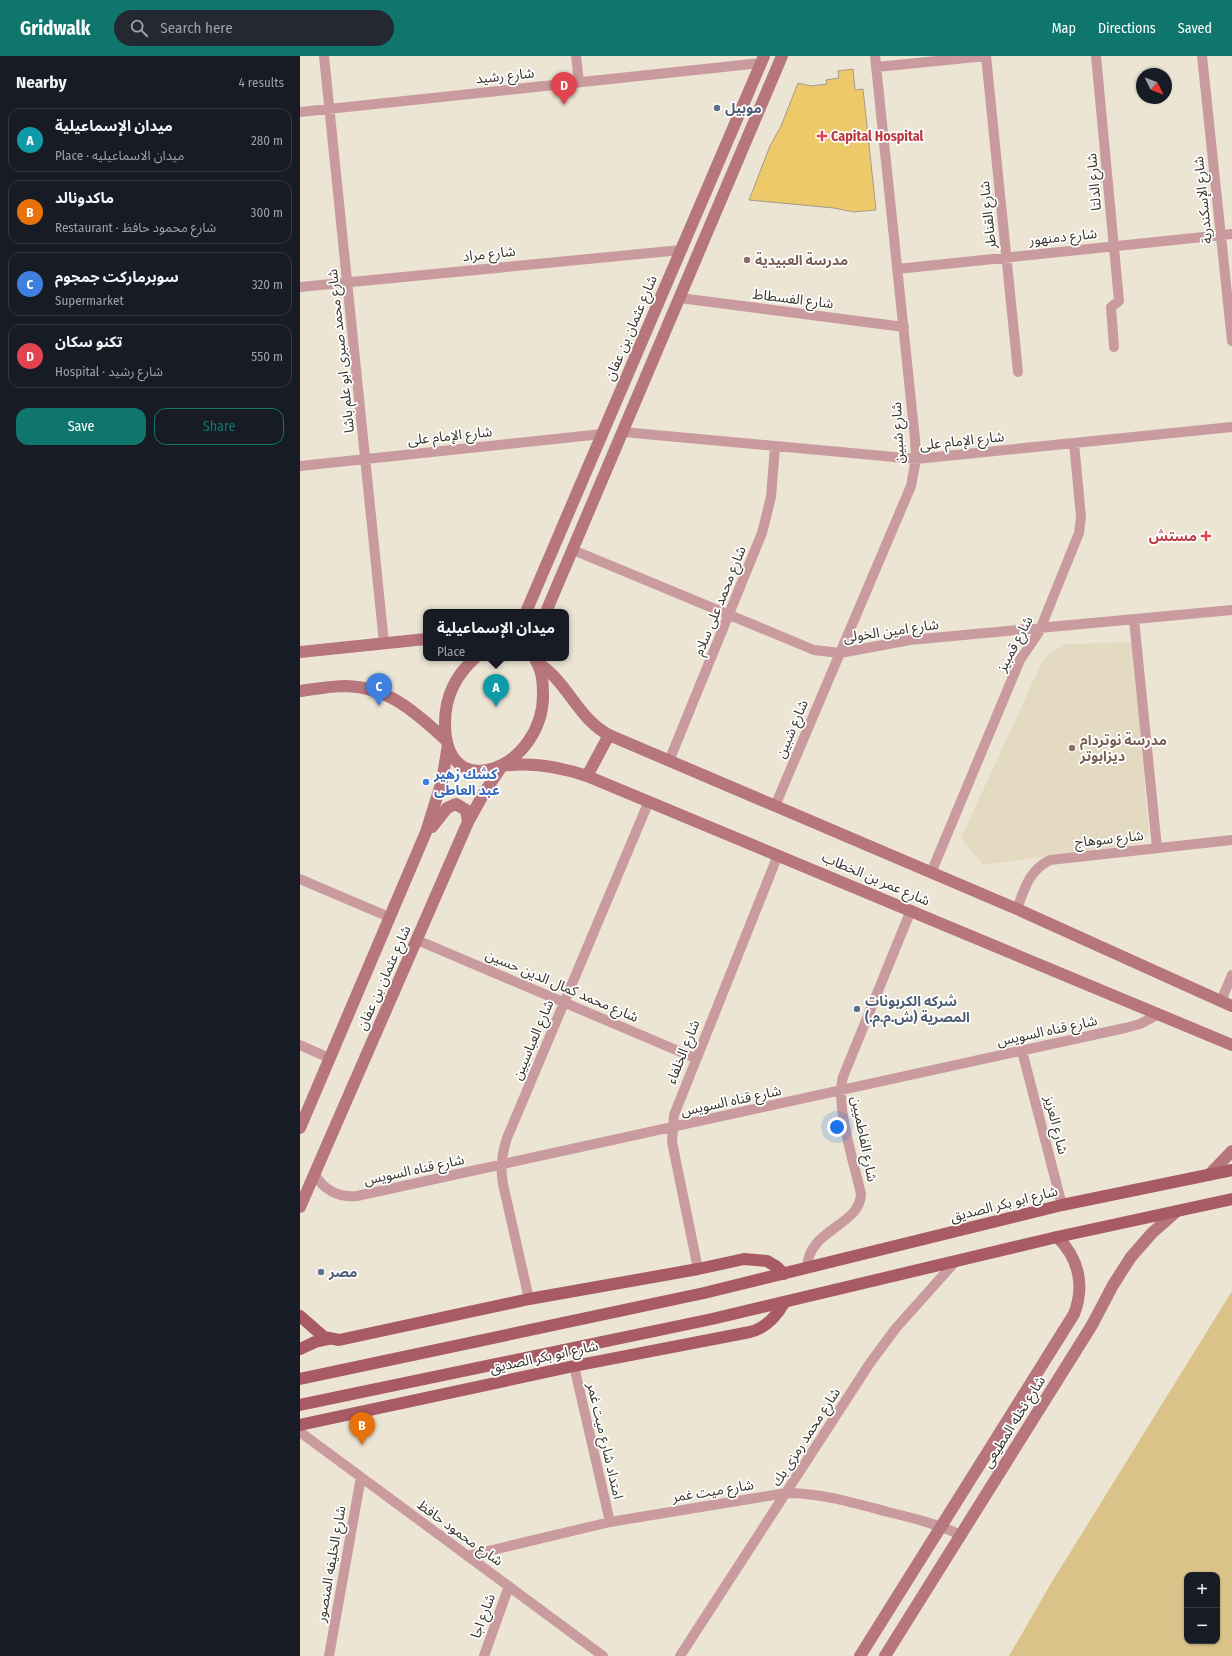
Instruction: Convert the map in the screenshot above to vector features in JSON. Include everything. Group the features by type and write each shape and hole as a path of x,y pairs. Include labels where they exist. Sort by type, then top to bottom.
{"main road":[{"name":"شارع ابو بكر الصديق","path":"300,1379 704,1293 1062,1205 1232,1170"},
{"name":"شارع ابو بكر الصديق","path":"300,1405 712,1319 1057,1237 1232,1199"},
{"path":"300,1349 315,1342 329,1338 344,1339 529,1299 750,1259 772,1264 784,1274"},
{"name":"شارع ابو بكر الصديق","path":"300,1425 574,1366 756,1331 771,1321 784,1303"},
{"path":"300,1316 318,1333 329,1338"}],"street":[{"name":"شارع محمد صبرى ابو علم باشا","path":"324,56 384,643"},
{"path":"576,56 579,82"},
{"path":"547,609 782,56"},
{"name":"شارع شبين","path":"774,806 911,486 916,459 876,56"},
{"path":"877,67 986,56"},
{"name":"شارع القناطر","path":"986,56 1018,372"},
{"name":"شارع الدلتا","path":"1096,56 1119,301 1111,307 1114,347"},
{"name":"شارع الإسكندرية","path":"1202,56 1232,341"},
{"name":"شارع رشيد","path":"300,112 579,82 762,59"},
{"name":"شارع عثمان بن عفان","path":"527,609 762,59"},
{"name":"شارع دمنهور","path":"898,269 1232,234"},
{"name":"شارع مراد","path":"300,287 681,250"},
{"name":"شارع الفسطاط","path":"680,298 904,327"},
{"name":"شارع الإمام على","path":"623,432 916,459 1232,427"},
{"name":"شارع الإمام على","path":"300,466 602,434"},
{"name":"شارع قمبيز","path":"930,873 1020,660 1040,628 1079,533 1081,517 1074,443"},
{"name":"شارع محمد على سلام","path":"669,761 765,524 771,498 775,447"},
{"name":"شارع امين الخولى","path":"573,550 814,650 840,653 910,640 1232,610"},
{"path":"1134,619 1157,848"},
{"path":"300,652 423,639"},
{"path":"447,743 445,718 450,695 460,674 472,661"},
{"path":"502,766 511,760 523,748 533,735 540,720 544,695 542,679 536,661"},
{"name":"شارع عمر بن الخطاب","path":"536,661 559,681 587,720 609,735 1017,909 1232,1006"},
{"path":"300,691 345,686 382,692 404,704 447,743"},
{"path":"587,776 609,735"},
{"name":"شارع عثمان بن عفان","path":"300,1128 422,840 437,798 447,743"},
{"name":"شارع عمر بن الخطاب","path":"447,743 450,752 460,764 473,770 488,770 513,764 546,766 587,776 1232,1045"},
{"name":"شارع عثمان بن عفان","path":"300,1207 468,822 484,793 502,766"},
{"name":"شارع العباسيين","path":"529,1299 503,1184 501,1165 507,1138 649,801"},
{"path":"422,840 444,810 453,805 459,805 464,808 468,813 468,822"},
{"name":"شارع سوهاج","path":"1017,909 1031,875 1039,866 1050,860 1232,840"},
{"name":"شارع الخلفاء","path":"698,1269 673,1150 672,1128 675,1108 778,855"},
{"path":"300,879 389,917"},
{"name":"شارع الفاطميين","path":"807,1268 807,1258 818,1243 835,1226 853,1214 858,1207 861,1198 841,1104 840,1091 843,1077 911,910"},
{"name":"شارع محمد كمال الدين حسين","path":"417,940 695,1058"},
{"path":"1221,1001 1232,975"},
{"name":"شارع قناه السويس","path":"315,1174 324,1186 332,1192 352,1197 1136,1026 1159,1014"},
{"path":"300,1045 329,1058"},
{"name":"شارع العزيز","path":"1022,1051 1062,1205"},
{"path":"1209,1175 1232,1151"},
{"name":"شارع نخله المطيعى","path":"885,1656 1092,1326 1121,1271 1141,1245 1177,1211"},
{"name":"شارع نخله المطيعى","path":"860,1656 1074,1314 1080,1294 1078,1273 1070,1253 1057,1237"},
{"name":"شارع محمد رمزى بك","path":"680,1656 870,1364 891,1334 924,1294 954,1262"},
{"name":"امتداد شارع ميت غمر","path":"574,1366 610,1522"},
{"name":"شارع محمود حافظ","path":"300,1432 603,1656"},
{"name":"شارع الخليفه المنصور","path":"329,1656 361,1477"},
{"name":"شارع ميت غمر","path":"468,1556 610,1522 786,1493 807,1493 828,1496 942,1526 961,1535"},
{"name":"شارع اجا","path":"484,1656 509,1586"}],"shaded area":[{"name":"مدرسة نوتردام ديزابوتر","path":"1132,642 1149,833 1141,844 983,865 961,838 1042,662 1051,652 1067,644"},
{"path":"1232,1291 1232,1656 1009,1656 1050,1585"}],"building":[{"name":"Capital Hospital","path":"853,69 855,90 863,89 876,210 854,212 834,208 749,200 770,146 781,126 798,83 811,86 827,84 826,80 839,78 838,71"}],"place":[{"name":"تكنو سكان","path":"564,105"},
{"name":"موبيل","path":"717,108"},
{"name":"Capital Hospital","path":"822,136"},
{"name":"مدرسة العبيدية","path":"747,260"},
{"name":"مستش","path":"1206,536"},
{"name":"سوبرماركت جمجوم","path":"379,706"},
{"name":"ميدان الإسماعيلية","path":"496,707"},
{"name":"مدرسة نوتردام ديزابوتر","path":"1072,748"},
{"name":"كشك زهير عبد العاطى","path":"426,782"},
{"name":"شركه الكربونات المصرية (ش.م.م.)","path":"857,1009"},
{"name":"مصر","path":"321,1272"},
{"name":"ماكدونالد","path":"362,1445"}]}
